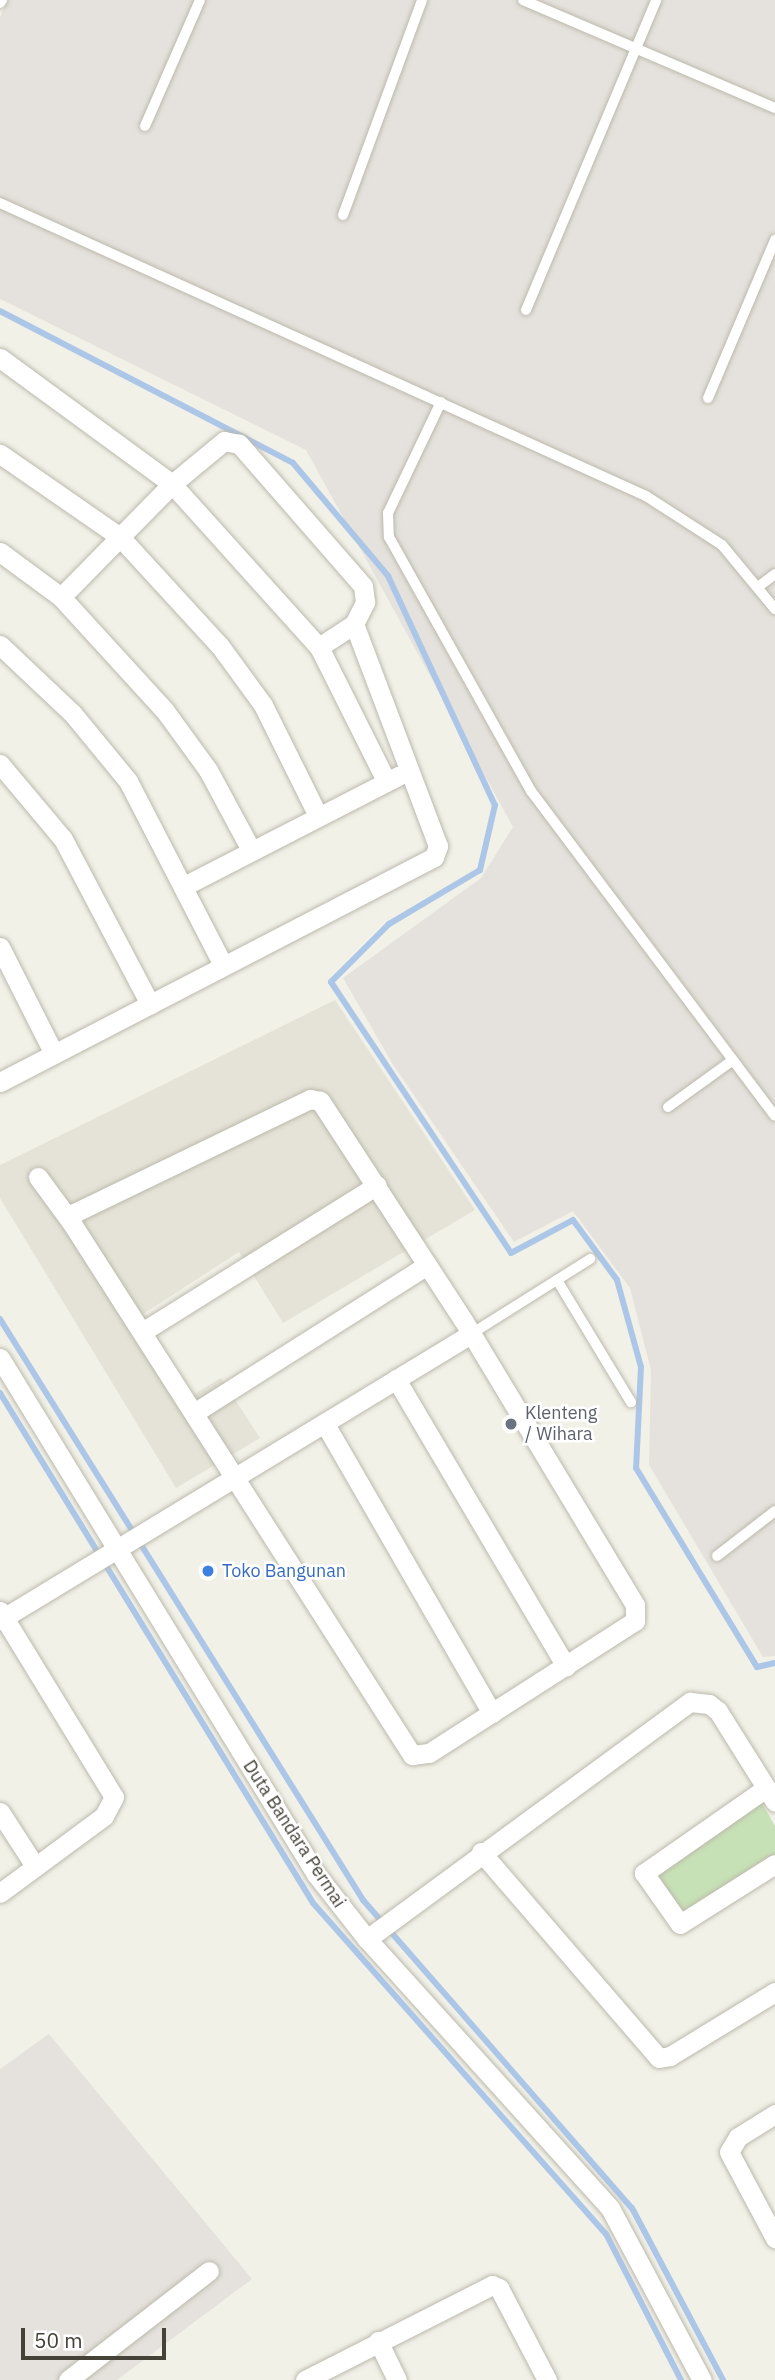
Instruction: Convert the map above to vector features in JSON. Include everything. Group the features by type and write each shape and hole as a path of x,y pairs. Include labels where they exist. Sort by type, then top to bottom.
{"street":[{"path":"0,358 172,484 319,647 386,781"},
{"path":"61,597 172,484 224,441 239,444 363,586 365,602 354,624 319,647"},
{"path":"0,454 120,537 220,646 262,705 318,816"},
{"path":"0,552 61,597 165,711 208,770 251,850"},
{"path":"0,1083 435,857 438,846 354,624"},
{"path":"3,653 73,714 128,781 223,965"},
{"path":"0,764 63,839 150,1004"},
{"path":"184,886 410,771"},
{"path":"0,947 54,1054"},
{"path":"38,1177 71,1222 412,1755 425,1755 632,1623 637,1608 471,1334 324,1105 310,1099 74,1213 71,1222"},
{"path":"142,1332 377,1185"},
{"path":"194,1413 428,1265"},
{"path":"0,1892 104,1816 114,1797 1,1616 117,1549 471,1334"},
{"name":"Duta Bandara Permai","path":"0,1358 316,1874 373,1935 610,2207 702,2380"},
{"path":"396,1379 566,1666"},
{"path":"325,1424 492,1713"},
{"path":"373,1935 481,1852 690,1702 709,1704 718,1711 770,1795 644,1873 680,1924 775,1864"},
{"path":"0,1812 35,1866"},
{"path":"481,1852 659,2058 670,2056 775,1992"},
{"path":"775,2115 738,2137 729,2152 775,2238"},
{"path":"68,2380 209,2271"},
{"path":"305,2380 492,2285 499,2288 547,2380"},
{"path":"378,2341 397,2380"}],"lane":[{"path":"145,126 200,0"},
{"path":"343,215 422,0"},
{"path":"523,0 775,108"},
{"path":"526,310 656,0"},
{"path":"0,203 442,402 687,519 722,545 775,609"},
{"path":"708,398 775,240"},
{"path":"442,402 388,513 389,537 531,791 775,1116"},
{"path":"758,587 775,575"},
{"path":"668,1107 733,1060"},
{"path":"471,1334 590,1259"},
{"path":"557,1280 631,1402"},
{"path":"717,1556 775,1511"}],"shaded area":[{"path":"8,0 775,0 775,1656 763,1657 649,1465 651,1370 630,1288 573,1211 514,1242 392,1063 343,978 481,878 513,827 306,450 0,299 0,17"},
{"path":"335,1000 475,1210 283,1323 239,1252 143,1314 193,1395 221,1378 260,1438 176,1488 0,1198 0,1165"},
{"path":"49,2034 252,2279 117,2380 0,2380 0,2069"}],"green space":[{"path":"760,1800 775,1826 775,1858 677,1919 647,1872"}],"waterway":[{"path":"0,311 293,463 388,576 495,805 480,870 389,924 331,982 511,1253 573,1220 617,1280 641,1367 636,1468 757,1667 775,1663"},
{"path":"0,1319 363,1900 632,2208 723,2380"},
{"path":"0,1393 313,1903 606,2234 681,2380"}],"place":[{"name":"Klenteng / Wihara","path":"511,1424"},
{"name":"Toko Bangunan","path":"208,1571"}]}
